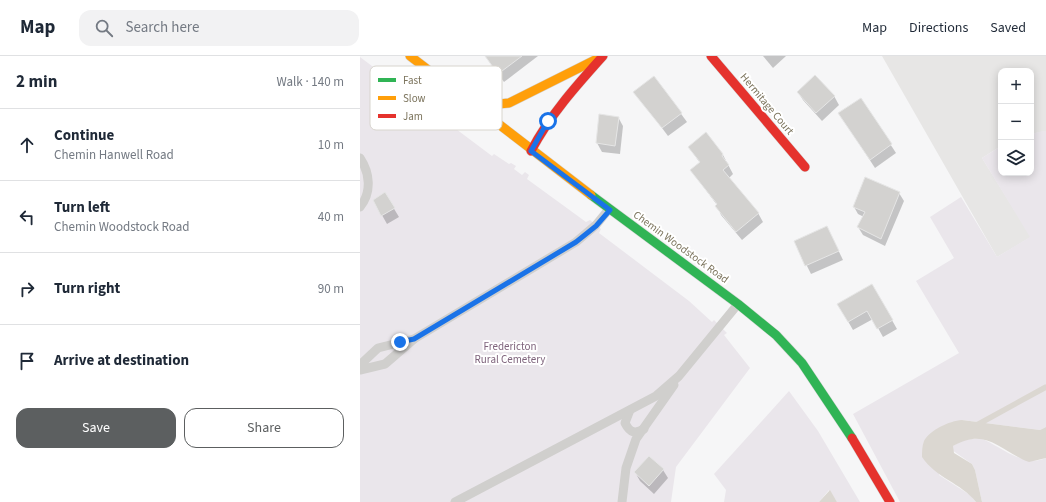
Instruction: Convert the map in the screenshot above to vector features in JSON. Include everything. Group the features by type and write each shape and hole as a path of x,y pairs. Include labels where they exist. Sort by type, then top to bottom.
{"main road":[{"name":"Chemin Woodstock Road","path":"410,56 423,66"},
{"name":"Hermitage Court","path":"711,56 805,167"},
{"path":"502,104 510,103 602,57"},
{"path":"531,151 541,132 565,99 602,57"},
{"name":"Chemin Woodstock Road","path":"502,128 738,304 776,335 802,363 843,423 890,502"}],"lane":[{"path":"360,158 365,165 369,179 368,192 360,207"},
{"path":"360,370 385,364 414,339 576,242 596,226 610,210"},
{"path":"622,502 626,468 636,439 679,376 738,304"},
{"path":"360,365 378,348 414,339"},
{"path":"455,502 588,430 656,396 679,376"},
{"path":"630,410 625,423 628,429 632,432 638,433 644,429"}],"shaded area":[{"path":"882,56 1046,56 1046,131 1034,133 1034,68 998,68 998,148 982,158 1031,237 997,257"},
{"path":"962,420 1040,430 1046,427 1046,458 1029,462 992,442 984,440 975,439 953,446 954,453 972,464 975,470 982,502 976,502 970,495 934,470 922,457 922,447 924,441 931,433 946,424"},
{"path":"830,490 837,502 819,502"}],"green space":[{"name":"Fredericton Rural Cemetery","path":"360,57 372,66 370,66 370,130 457,130 492,156 494,154 509,164 511,163 516,166 514,169 522,175 525,172 529,175 527,179 586,222 590,220 601,229 599,233 689,301 712,322 714,320 727,333 724,335 750,368 676,467 671,502 360,502"},
{"path":"1046,131 1046,427 1040,430 962,420 939,475 970,495 976,502 900,502 853,414 959,353 916,281 954,258 930,217 961,197 997,257 1030,237 982,158 998,148 998,176 1034,176 1034,133"},
{"path":"789,391 818,431 860,502 837,502 829,490 819,502 724,502 726,490 714,474"},
{"path":"980,438 1020,458 1037,460 1046,458 1046,502 982,502 975,470 972,464 952,450 953,446 963,440"}],"building":[{"path":"485,56 522,56 502,71 502,66 492,66"},
{"path":"815,75 835,96 816,113 797,92"},
{"path":"654,76 682,113 662,128 633,92"},
{"path":"861,98 892,144 870,160 838,113"},
{"path":"599,114 619,117 615,146 596,143"},
{"path":"706,132 723,154 722,156 729,165 723,170 759,213 736,232 715,206 717,204 690,170 700,162 688,147"},
{"path":"865,177 900,192 881,239 857,227 865,212 853,207"},
{"path":"385,192 395,208 381,216 373,200"},
{"path":"827,226 839,251 805,266 794,241"},
{"path":"872,284 893,320 877,329 867,311 848,322 837,304"},
{"path":"649,456 664,469 649,486 634,472"}],"waterway":[{"path":"975,426 1046,387"}],"traffic: fast":[{"path":"591,195 738,304 776,335 802,363 852,438"}],"traffic: slow":[{"path":"410,56 423,66"},
{"path":"502,104 509,103 601,57"},
{"path":"502,127 591,195"}],"traffic: jam":[{"path":"531,151 546,125 555,113 603,56"},
{"path":"711,56 805,167"},
{"path":"852,438 890,502"}],"route":[{"path":"400,342 414,339 576,242 596,226 610,210 531,151 548,121"}]}
